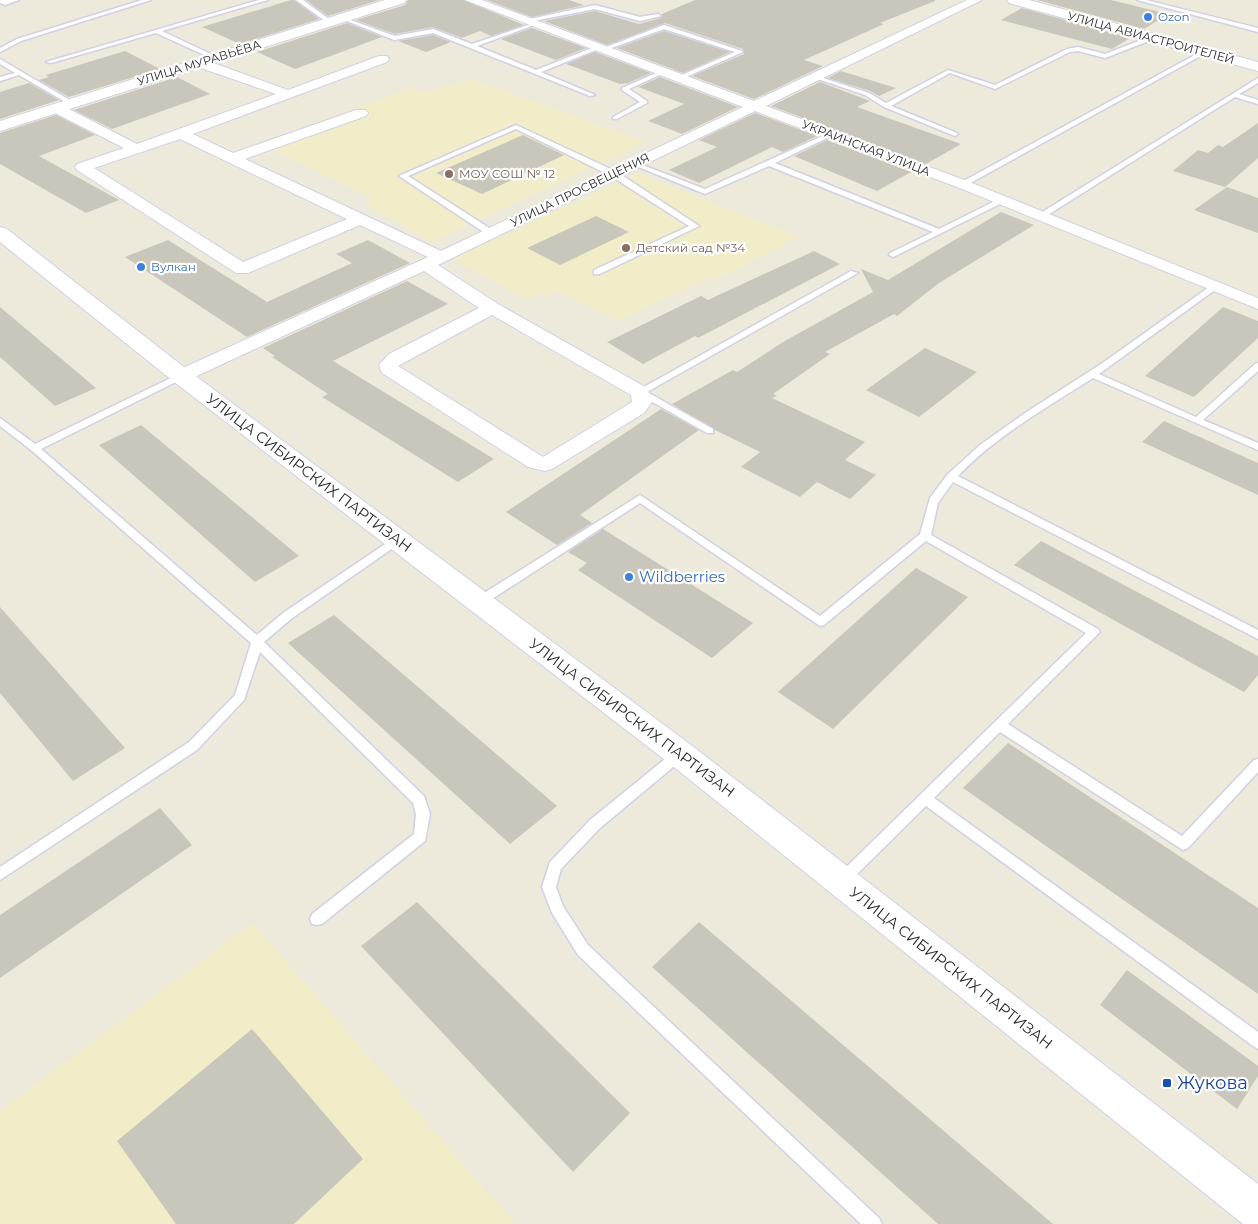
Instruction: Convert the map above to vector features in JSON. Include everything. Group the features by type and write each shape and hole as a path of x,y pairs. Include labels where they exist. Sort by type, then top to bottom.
{"street":[{"name":"УЛИЦА МУРАВЬЁВА","path":"0,126 399,0"},
{"name":"УКРАИНСКАЯ УЛИЦА","path":"472,0 962,184 1258,304"},
{"name":"УЛИЦА ПРОСВЕЩЕНИЯ","path":"180,376 433,261 976,0"},
{"name":"УЛИЦА АВИАСТРОИТЕЛЕЙ","path":"1014,0 1258,68"},
{"path":"360,219 242,269 82,167 181,134 383,59"},
{"path":"200,63 288,94"},
{"path":"56,108 136,149"},
{"path":"232,158 361,113"},
{"path":"181,134 360,219 433,261 492,308 640,392 642,402 637,409 545,464 535,462 388,369 388,364 396,358 492,308"},
{"name":"УЛИЦА СИБИРСКИХ ПАРТИЗАН","path":"0,233 180,376 680,754 1258,1210"}],"lane":[{"path":"0,1 5,3 16,0"},
{"path":"0,50 19,40 148,0"},
{"path":"49,62 265,0"},
{"path":"299,0 337,20 394,38 433,30 592,95"},
{"path":"1140,0 1258,30"},
{"path":"472,46 532,22 595,7 640,18 658,16"},
{"path":"536,72 664,27 740,52 679,78"},
{"path":"156,31 215,58"},
{"path":"886,106 950,71 995,87 1069,50 1078,49 1105,56 1152,38"},
{"path":"962,184 1204,52"},
{"path":"0,61 71,103"},
{"path":"0,79 20,72"},
{"path":"615,118 645,102 624,89 663,72"},
{"path":"815,77 868,94 886,106 955,134"},
{"path":"1040,216 1258,80"},
{"path":"1235,95 1258,102"},
{"path":"491,233 403,176 516,127 614,174 695,226 598,272"},
{"path":"635,164 705,192 829,135"},
{"path":"769,163 939,232"},
{"path":"892,255 1002,201"},
{"path":"640,392 854,273"},
{"path":"485,598 640,498 820,622 925,536 930,523 933,501 951,477 992,440 1092,374 1215,287"},
{"path":"1198,421 1258,366"},
{"path":"1092,374 1258,447"},
{"path":"34,448 180,376"},
{"path":"640,392 710,431"},
{"path":"0,421 34,448 257,642 419,800 423,814 420,837 317,919"},
{"path":"951,477 1258,635"},
{"path":"841,881 1094,632 925,536"},
{"path":"0,874 193,746 240,697 257,642 287,616 398,540"},
{"path":"999,725 1183,844 1258,764"},
{"path":"680,754 595,824 555,866 550,887 557,909 583,950 873,1224"},
{"path":"925,798 1258,1041"}],"shaded area":[{"name":"МОУ СОШ № 12","path":"472,79 646,142 431,242 364,203 372,198 272,150 287,144 275,137 364,105 412,88 423,93"},
{"name":"Детский сад №34","path":"638,173 798,237 717,280 710,277 618,321 557,291 548,296 542,293 529,300 452,259"},
{"path":"252,923 515,1224 0,1224 0,1111"}],"building":[{"path":"294,0 319,19 240,44 202,27"},
{"path":"306,0 379,0 328,16"},
{"path":"408,0 463,0 524,25 491,36 480,31 462,38 433,27 395,34 356,20 405,5"},
{"path":"487,0 569,0 584,5 532,17"},
{"path":"695,0 935,1 880,23 884,24 804,60 823,66 754,99 692,76 744,54 743,49 665,23 607,45 544,21 595,11 639,24 661,18 662,14"},
{"path":"1037,0 1111,0 1168,14 1144,29"},
{"path":"1022,8 1130,38 1112,49 1001,20"},
{"path":"347,23 382,37 295,69 257,52"},
{"path":"532,28 586,48 556,60 501,39"},
{"path":"664,31 730,52 683,73 617,48"},
{"path":"433,35 451,42 426,52 398,41"},
{"path":"125,51 160,69 69,97 39,80 49,77 46,75"},
{"path":"595,52 651,73 628,83 620,84 566,64"},
{"path":"841,71 896,88 879,96 870,91 828,78"},
{"path":"177,77 210,94 112,129 74,110"},
{"path":"660,77 738,107 682,134 648,121 684,104 638,87"},
{"path":"820,82 870,101 857,107 961,144 926,164 771,106"},
{"path":"29,83 59,100 0,119 0,92"},
{"path":"755,113 817,136 783,152 772,147 699,183 669,170 717,147 699,140"},
{"path":"56,115 95,135 39,156 119,200 86,213 0,164 0,133"},
{"path":"1258,123 1258,158 1225,187 1173,171 1198,150 1208,153 1218,145 1223,147"},
{"name":"МОУ СОШ № 12","path":"523,135 564,155 482,194 436,173"},
{"path":"827,140 911,172 877,191 794,156"},
{"path":"1227,187 1258,198 1258,233 1194,210"},
{"path":"1001,212 1034,225 939,283 897,316 894,314 825,352 830,354 773,394 777,396 772,398 865,442 845,460 876,475 850,499 817,482 800,497 741,467 760,452 715,430 672,404 733,370 737,372 783,342 873,292 861,269 888,280"},
{"name":"Детский сад №34","path":"596,216 629,232 560,265 527,248"},
{"path":"168,240 267,302 352,263 336,254 368,240 410,263 247,337 125,257"},
{"path":"814,251 840,264 698,338 695,336 643,364 607,342 701,296 708,300"},
{"path":"407,281 448,304 333,361 494,459 458,482 322,397 328,394 272,357 275,356 263,348"},
{"path":"0,307 96,388 55,406 0,357"},
{"path":"1223,307 1258,321 1258,338 1194,397 1145,376"},
{"path":"925,348 977,372 919,417 866,390"},
{"path":"661,409 699,430 580,515 592,523 557,545 506,512"},
{"path":"1164,421 1258,463 1258,495 1142,442"},
{"path":"141,425 299,556 255,582 99,445"},
{"path":"603,529 753,623 712,658 578,570 587,563 568,552"},
{"path":"1041,541 1258,656 1258,675 1244,692 1014,565"},
{"path":"916,568 968,597 833,729 778,692"},
{"path":"0,607 125,748 73,781 0,693"},
{"path":"334,615 557,806 510,844 288,643"},
{"path":"1008,743 1258,908 1258,994 963,788"},
{"path":"160,808 192,845 0,978 0,915"},
{"path":"417,902 630,1113 573,1172 361,946"},
{"path":"699,922 1053,1224 938,1224 652,967"},
{"path":"1127,970 1258,1066 1258,1076 1237,1109 1100,1005"},
{"path":"252,1029 363,1159 294,1224 176,1224 117,1141"}],"place":[{"name":"Ozon","path":"1148,17"},
{"name":"МОУ СОШ № 12","path":"449,174"},
{"name":"Детский сад №34","path":"626,248"},
{"name":"Вулкан","path":"141,267"},
{"name":"Wildberries","path":"629,577"},
{"name":"Жукова","path":"1167,1083"}]}
